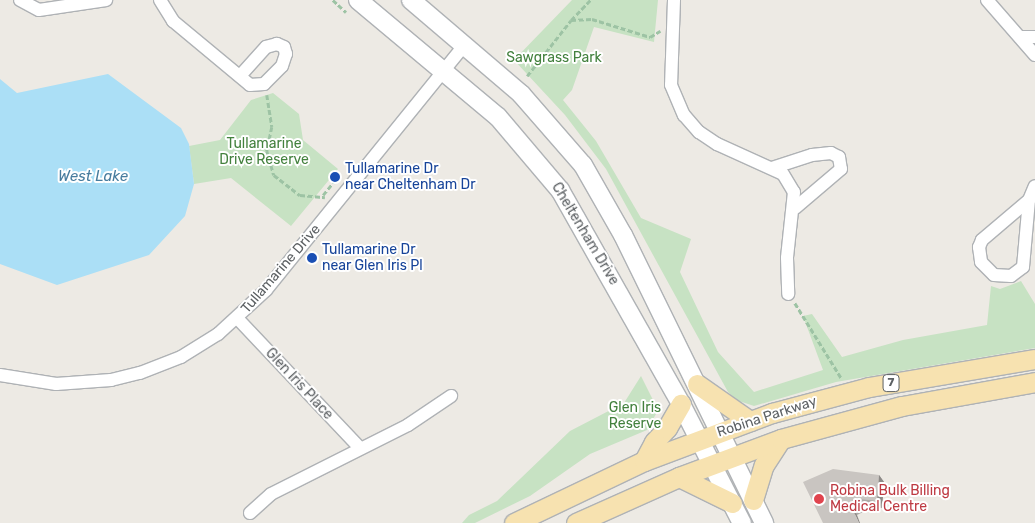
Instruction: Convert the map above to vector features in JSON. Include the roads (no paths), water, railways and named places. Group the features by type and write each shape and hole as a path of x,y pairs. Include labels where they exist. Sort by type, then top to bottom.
{"main road":[{"name":"Cheltenham Drive","path":"358,0 445,70 504,123 560,190 681,404 742,523"},
{"path":"411,0 465,44 538,111 583,165 619,226 764,523"},
{"name":"Robina Parkway","path":"514,523 644,461 750,421 869,387 1035,359"},
{"name":"Robina Parkway","path":"576,523 679,476 781,439 886,410 1035,382"},
{"path":"697,384 750,421"},
{"path":"644,461 654,442 667,428 681,404"},
{"path":"753,500 764,465 781,439"},
{"path":"679,476 732,503"}],"street":[{"path":"20,0 39,10 106,0"},
{"path":"160,0 173,21 250,85 264,84 286,61 284,47 277,44 266,47 240,76"},
{"path":"674,0 671,85 684,115 698,132 716,144 783,174 794,192 795,208 788,258 788,294"},
{"path":"987,0 1035,55"},
{"path":"1020,37 1035,37"},
{"name":"Tullamarine Drive","path":"0,376 27,382 84,384 140,373 181,357 238,319 334,206 465,44"},
{"path":"772,168 812,155 832,153 839,157 841,169 795,208"},
{"path":"1029,200 982,240 980,247 981,262 994,275 1011,276 1023,267 1029,200 1035,186"},
{"name":"Glen Iris Place","path":"238,319 360,448"},
{"path":"250,513 271,494 360,448 408,426 451,396"}],"water":[{"name":"West Lake","path":"108,74 181,128 189,144 194,184 185,216 149,255 57,285 0,264 0,79 17,93"}],"place":[{"name":"Tullamarine Dr near Cheltenham Dr","path":"335,177"},
{"name":"Tullamarine Dr near Glen Iris Pl","path":"312,258"},
{"name":"Robina Bulk Billing Medical Centre","path":"819,499"}],"park label":[{"name":"Sawgrass Park","path":"554,58"},
{"name":"Tullamarine Drive Reserve","path":"264,152"},
{"name":"Glen Iris Reserve","path":"635,416"}]}
